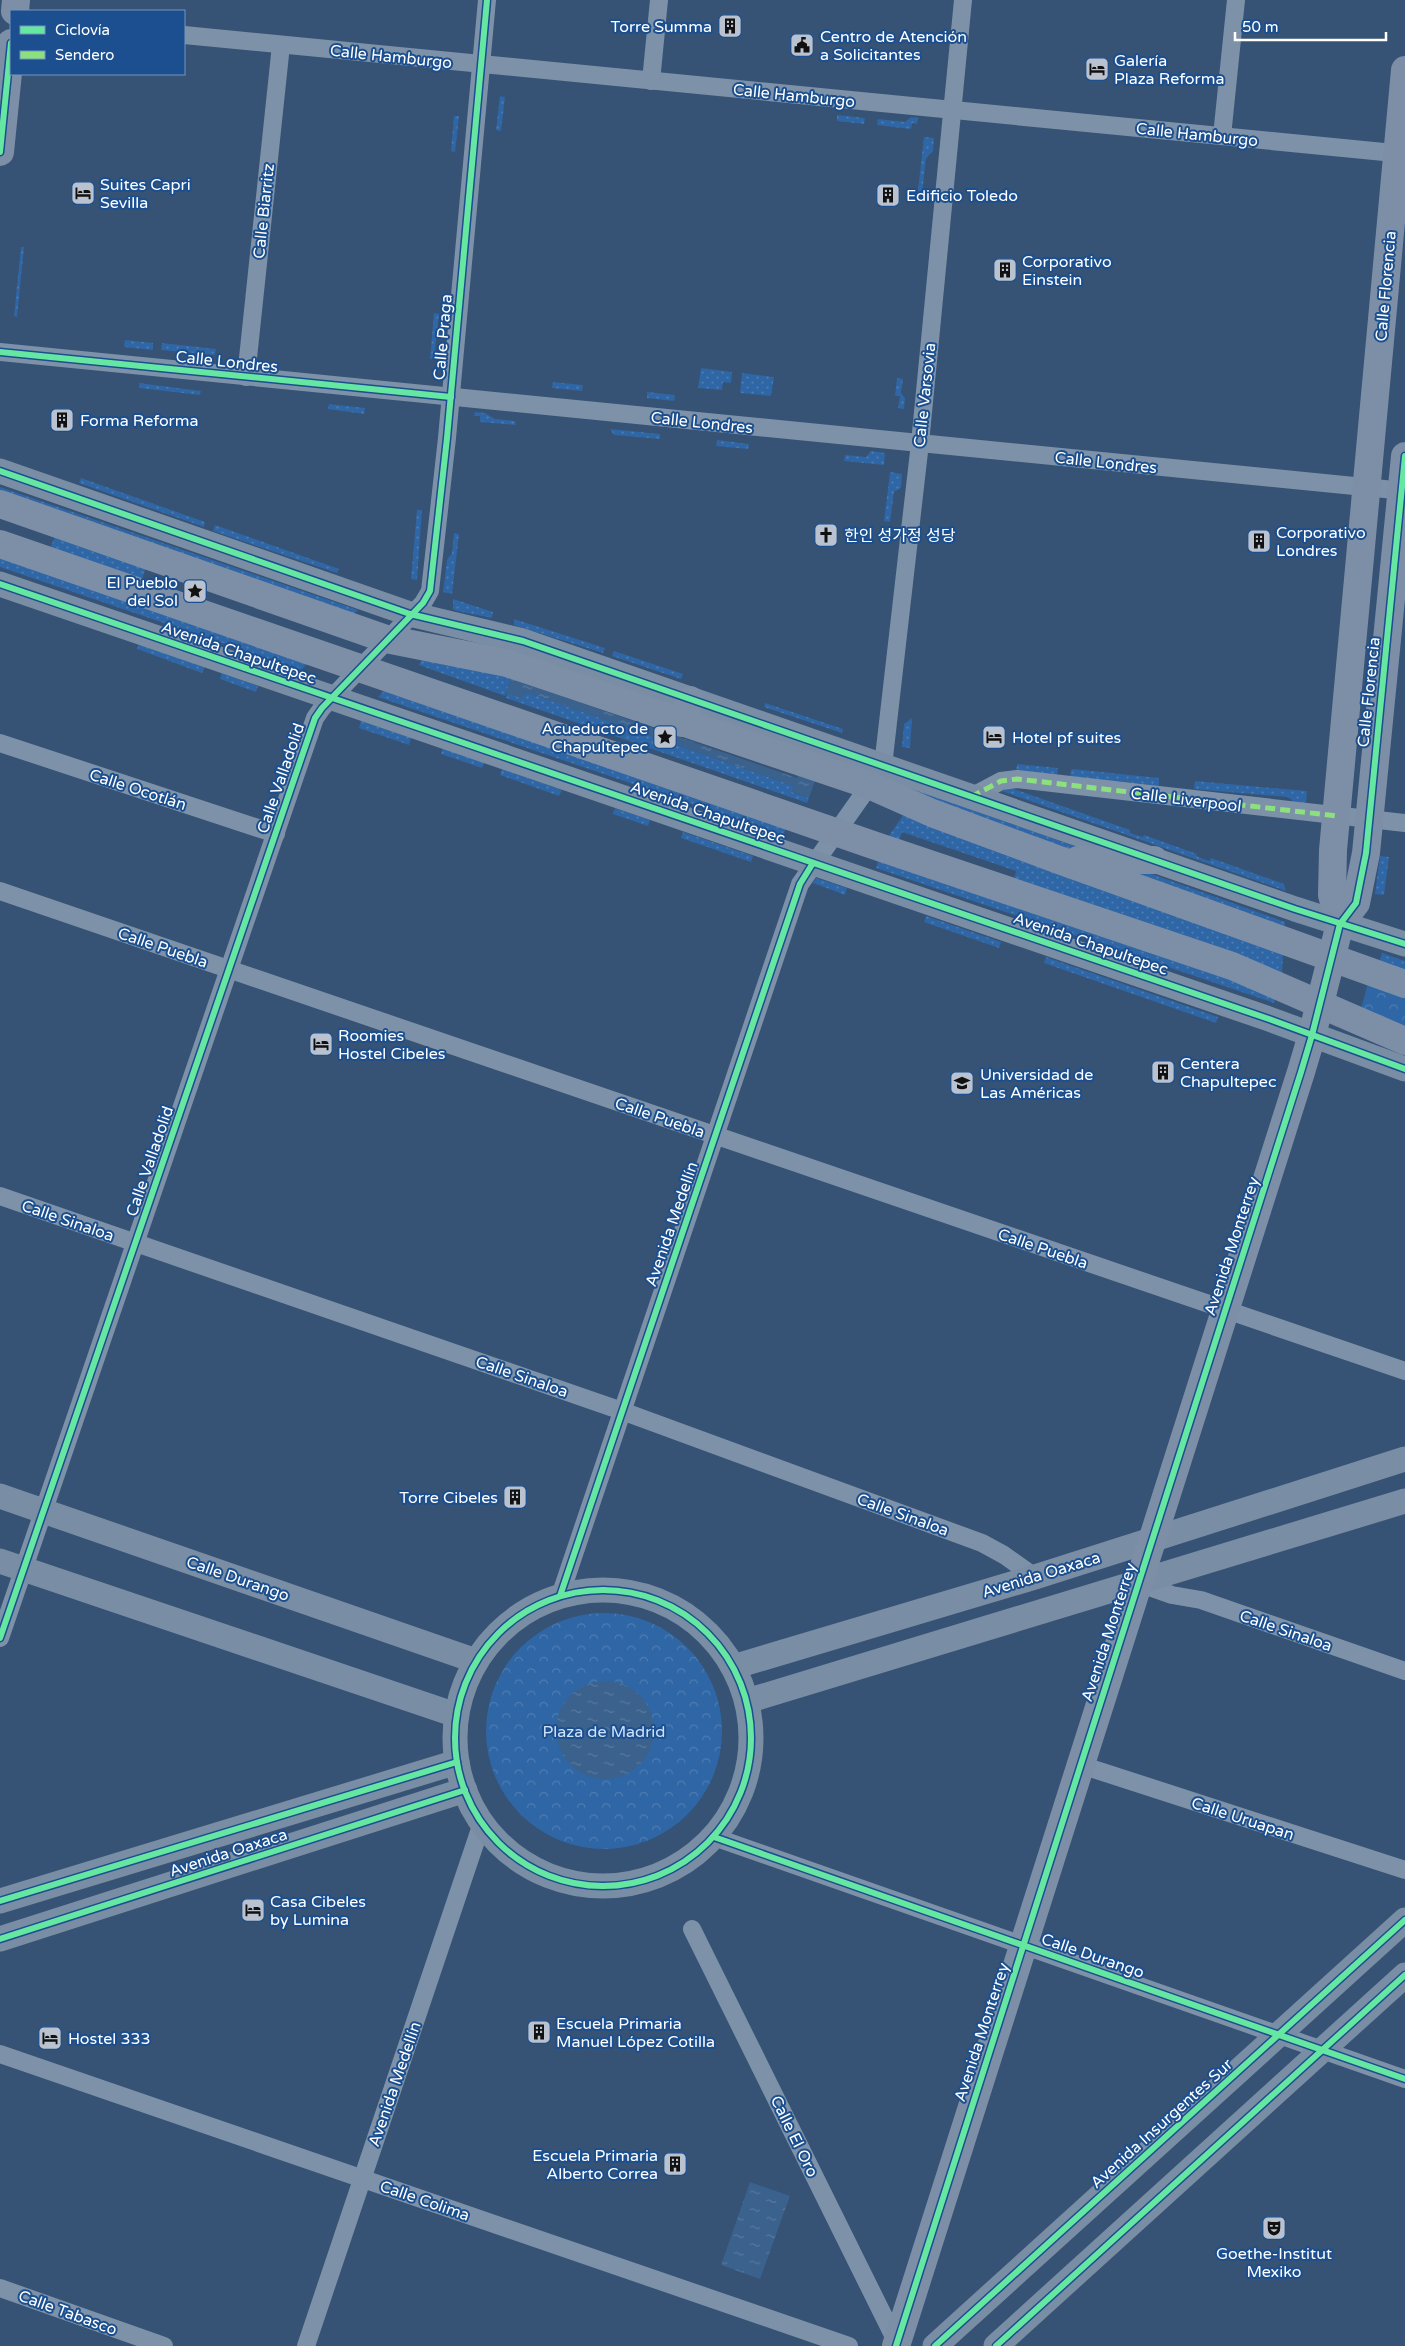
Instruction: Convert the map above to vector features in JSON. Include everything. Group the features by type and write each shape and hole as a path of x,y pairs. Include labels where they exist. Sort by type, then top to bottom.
{"main road":[{"path":"0,152 10,53"},
{"name":"Calle Florencia","path":"1340,924 1332,895 1337,816 1367,488 1401,153 1405,70"},
{"name":"Calle Florencia","path":"1340,924 1356,903 1366,853 1405,456"},
{"path":"0,471 410,614 523,641 686,711"},
{"path":"0,504 386,639 507,663 686,711 876,776 971,797 1340,924 1405,944"},
{"name":"Avenida Chapultepec","path":"0,544 359,669 1232,966 1405,1041"},
{"name":"Avenida Chapultepec","path":"0,584 1312,1035 1405,1069"},
{"path":"876,776 932,813 1405,984"},
{"path":"1059,860 1154,860"},
{"name":"Avenida Monterrey","path":"897,2345 1312,1035 1340,924"},
{"name":"Avenida Oaxaca","path":"733,1667 1035,1577 1405,1459"},
{"name":"Calle Durango","path":"0,1496 476,1661"},
{"path":"747,1701 1405,1501"},
{"path":"0,1561 456,1715"},
{"path":"613,1590 642,1595 670,1606 695,1622 709,1636 733,1667 747,1701 752,1730 750,1759 744,1787 731,1814 714,1838 695,1855 674,1869 650,1879 619,1886 588,1886 557,1879 528,1866 502,1847 482,1823 465,1790 456,1762 456,1715 463,1687 476,1661 491,1640 510,1622 531,1608 560,1596 583,1591 613,1590"},
{"name":"Avenida Oaxaca","path":"0,1901 456,1762"},
{"name":"Avenida Oaxaca","path":"0,1939 465,1790"},
{"name":"Avenida Insurgentes Sur","path":"935,2346 1405,1920"},
{"path":"996,2346 1405,1975"}],"street":[{"name":"Calle Praga","path":"332,698 422,603 430,591 451,397 487,0"},
{"path":"651,81 659,0"},
{"name":"Calle Varsovia","path":"876,776 920,443 963,0"},
{"path":"1222,136 1236,0"},
{"name":"Calle Hamburgo","path":"185,35 1401,153"},
{"name":"Calle Biarritz","path":"246,377 280,45"},
{"name":"Calle Londres","path":"0,352 1403,491"},
{"name":"Calle Valladolid","path":"0,1638 315,718 332,698"},
{"name":"Calle Ocotlán","path":"0,743 276,834"},
{"name":"Avenida Medellín","path":"560,1596 800,884 876,776"},
{"name":"Calle Liverpool","path":"971,797 1001,781 1017,779 1337,816 1405,822"},
{"name":"Calle Puebla","path":"0,891 1405,1371"},
{"name":"Calle Sinaloa","path":"0,1196 622,1411 982,1543 1004,1555 1035,1577"},
{"name":"Calle Sinaloa","path":"1138,1583 1172,1595 1201,1600 1405,1671"},
{"name":"Calle Uruapan","path":"1080,1765 1405,1870"},
{"name":"Avenida Medellín","path":"306,2346 482,1823"},
{"name":"Calle Durango","path":"714,1838 1405,2079"},
{"name":"Calle El Oro","path":"692,1929 897,2345"},
{"name":"Calle Colima","path":"0,2054 849,2346"},
{"name":"Calle Tabasco","path":"0,2288 164,2346"}],"green space":[{"path":"500,96 505,97 501,131 496,130"},
{"path":"837,115 865,118 864,124 837,121"},
{"path":"454,116 459,116 455,152 451,151"},
{"path":"911,117 918,118 917,124 912,123 911,129 877,125 878,119 905,122"},
{"path":"924,137 934,138 933,151 926,158 922,195 917,199"},
{"path":"21,247 24,247 17,317 14,316"},
{"path":"434,313 439,314 434,359 430,359"},
{"path":"125,340 153,343 153,350 124,347"},
{"path":"162,343 216,349 215,355 161,350"},
{"path":"701,368 732,372 731,383 723,382 722,390 698,388"},
{"path":"742,373 774,377 771,396 740,393"},
{"path":"897,378 903,379 901,393 905,398 904,409 898,408 900,396 895,396"},
{"path":"553,382 583,385 582,391 552,388"},
{"path":"139,383 201,391 200,395 139,388"},
{"path":"647,392 675,395 674,401 647,398"},
{"path":"329,404 365,408 364,414 328,409"},
{"path":"475,412 485,413 495,419 515,421 516,425 480,422 480,416 474,416"},
{"path":"610,429 660,434 660,439 614,435"},
{"path":"717,440 749,444 748,449 716,446"},
{"path":"871,451 885,453 884,465 844,461 845,455 866,457"},
{"path":"890,472 902,474 901,488 894,492 890,522 884,521"},
{"path":"81,478 205,522 204,527 79,483"},
{"path":"0,487 358,610 354,614 0,492"},
{"path":"417,510 422,510 417,580 411,579"},
{"path":"215,525 339,569 337,573 213,531"},
{"path":"454,533 459,534 452,594 443,592 447,560 452,553"},
{"path":"55,536 146,567 142,580 50,549"},
{"path":"0,557 308,663 301,670 0,567"},
{"path":"453,599 493,612 492,618 457,611 453,609"},
{"path":"514,619 605,648 603,653 514,625"},
{"path":"139,644 205,667 202,673 137,649"},
{"path":"614,651 683,674 681,679 612,656"},
{"path":"423,658 512,675 505,696 419,665"},
{"path":"222,673 258,686 256,692 220,679"},
{"path":"386,689 787,828 782,835 378,697"},
{"path":"526,692 794,786 792,792 809,798 807,803 506,698 507,693 523,698"},
{"path":"765,703 843,729 842,733 764,707"},
{"path":"912,718 910,748 902,747 904,724"},
{"path":"361,721 411,738 409,745 359,728"},
{"path":"443,748 484,763 482,768 441,754"},
{"path":"1017,764 1058,768 1057,776 1016,772"},
{"path":"502,769 562,790 559,796 500,775"},
{"path":"1071,770 1159,778 1159,786 1119,781 1110,786 1094,783 1082,777 1070,777"},
{"path":"1195,781 1307,791 1306,803 1294,802 1288,797 1194,789"},
{"path":"1008,787 1130,830 1130,833 1143,837 1144,835 1197,854 1196,856 1209,861 1211,858 1284,884 1286,891 1002,791"},
{"path":"920,791 1091,853 1064,848 919,795"},
{"path":"615,808 650,820 648,826 613,814"},
{"path":"904,814 1283,954 1282,975 1014,879 1016,871 902,832 899,841 888,837"},
{"path":"683,832 753,856 751,862 681,838"},
{"path":"1380,856 1389,857 1384,895 1375,894"},
{"path":"879,858 1220,974 1276,997 1274,1003 876,868"},
{"path":"1119,867 1149,873 1285,922 1285,929"},
{"path":"816,878 847,888 845,895 813,883"},
{"path":"926,916 1001,942 999,948 924,922"},
{"path":"1382,953 1405,961 1405,971 1379,962"},
{"path":"1046,957 1218,1017 1216,1023 1044,963"},
{"path":"1368,983 1405,996 1405,1029 1361,1009"},
{"name":"Plaza de Madrid","path":"592,1613 616,1613 638,1618 660,1627 688,1647 702,1665 713,1686 720,1708 722,1731 720,1754 713,1776 702,1797 688,1815 660,1835 638,1844 616,1849 592,1849 570,1844 548,1835 520,1815 500,1787 491,1765 486,1743 486,1719 491,1697 500,1675 520,1647 548,1627 570,1618"}],"water":[{"name":"Acueducto de Chapultepec","path":"512,674 524,683 797,778 798,775 815,781 809,798 792,792 794,786 526,692 523,699 506,693"},
{"path":"605,1681 624,1685 640,1695 650,1711 654,1730 650,1749 640,1765 624,1775 605,1779 586,1775 570,1765 560,1749 556,1730 560,1711 570,1695 586,1685"},
{"path":"750,2182 790,2196 760,2279 721,2265"}],"marked path":[{"path":"971,797 1001,781 1017,779 1337,816"}],"cycle path":[{"path":"0,1638 315,718 322,708 423,603 430,591 447,438 487,0"},
{"path":"0,152 10,53"},
{"path":"0,352 451,397"},
{"path":"896,2346 1301,1072 1340,924 1356,903 1366,853 1405,456"},
{"path":"0,471 410,614 523,641 1295,909 1405,944"},
{"path":"0,584 1269,1019 1405,1069"},
{"path":"560,1596 800,884 813,863"},
{"path":"603,1590 632,1593 660,1601 685,1615 708,1633 726,1656 740,1681 748,1709 751,1738 748,1767 740,1795 726,1820 708,1843 685,1861 660,1875 632,1883 603,1886 574,1883 546,1875 521,1861 498,1843 480,1820 466,1795 458,1767 455,1738 458,1709 466,1681 480,1656 498,1633 521,1615 546,1601 574,1593 603,1590"},
{"path":"0,1901 457,1762"},
{"path":"0,1939 465,1790"},
{"path":"714,1837 1405,2079"},
{"path":"935,2346 1405,1920"},
{"path":"996,2346 1405,1975"}],"place":[{"name":"Torre Summa","path":"730,26"},
{"name":"Centro de Atención a Solicitantes","path":"802,45"},
{"name":"Galería Plaza Reforma","path":"1097,69"},
{"name":"Suites Capri Sevilla","path":"83,193"},
{"name":"Edificio Toledo","path":"888,195"},
{"name":"Corporativo Einstein","path":"1005,270"},
{"name":"Forma Reforma","path":"62,420"},
{"name":"한인 성가정 성당","path":"826,535"},
{"name":"Corporativo Londres","path":"1259,541"},
{"name":"El Pueblo del Sol","path":"195,591"},
{"name":"Acueducto de Chapultepec","path":"665,737"},
{"name":"Hotel pf suites","path":"994,737"},
{"name":"Roomies Hostel Cibeles","path":"321,1044"},
{"name":"Centera Chapultepec","path":"1163,1072"},
{"name":"Universidad de Las Américas","path":"962,1083"},
{"name":"Torre Cibeles","path":"515,1497"},
{"name":"Casa Cibeles by Lumina","path":"253,1910"},
{"name":"Escuela Primaria Manuel López Cotilla","path":"539,2032"},
{"name":"Hostel 333","path":"50,2038"},
{"name":"Escuela Primaria Alberto Correa","path":"675,2164"},
{"name":"Goethe-Institut Mexiko","path":"1274,2228"}]}
